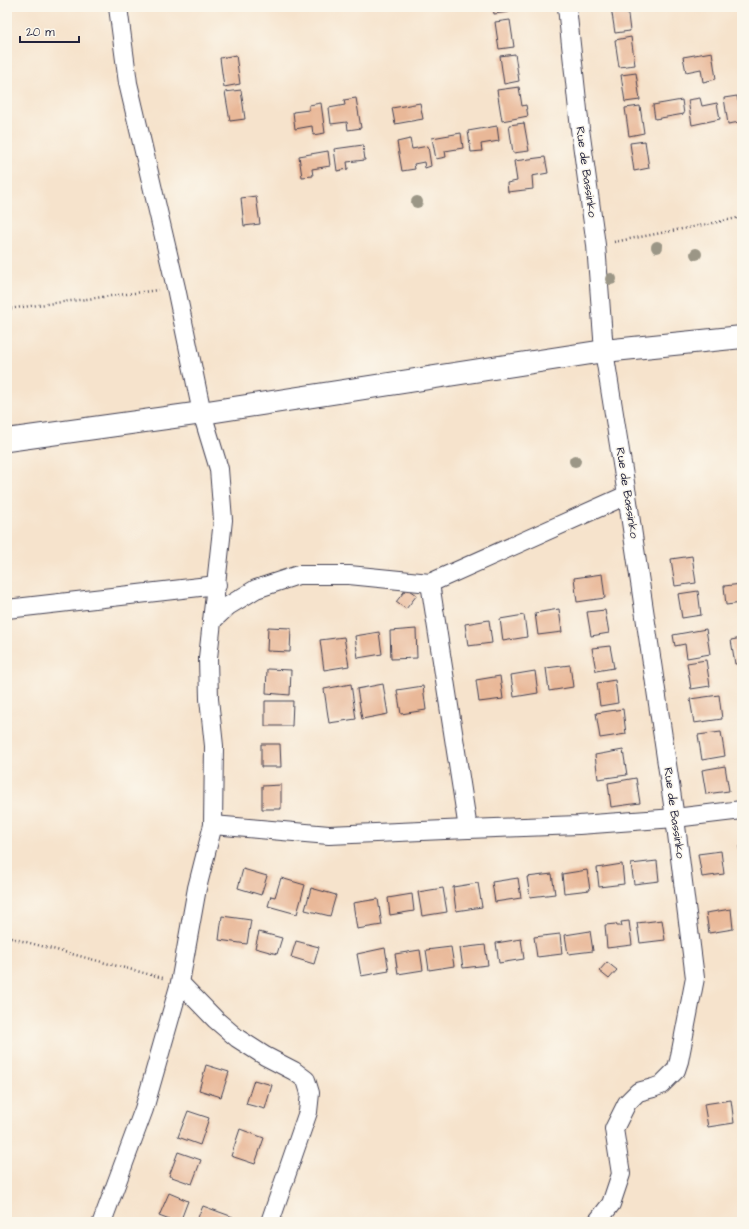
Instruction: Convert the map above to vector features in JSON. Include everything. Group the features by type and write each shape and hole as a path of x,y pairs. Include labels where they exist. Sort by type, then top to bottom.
{"street":[{"path":"102,1222 144,1109 180,983 198,888 212,825 214,746 209,699 208,658 223,520 219,470 202,413 176,288 128,83 118,7"},
{"name":"Rue de Bassinko","path":"567,7 580,129 596,245 604,351 627,495 674,818 695,978 676,1070 661,1085 638,1092 627,1103 614,1129 621,1174 611,1204 597,1222"},
{"path":"7,440 202,413 604,351 742,337"},
{"path":"212,621 228,606 256,589 298,575 349,575 430,583 627,495"},
{"path":"430,583 468,829"},
{"path":"7,609 217,585"},
{"path":"212,825 329,836 579,825 674,818 742,810"},
{"path":"180,983 216,1020 238,1038 265,1056 294,1071 306,1080 310,1093 308,1112 270,1222"}],"path":[{"path":"596,245 718,222 742,216"},
{"path":"7,309 176,288"},
{"path":"7,937 180,983"}],"building":[{"path":"493,7 508,7 509,12 494,14"},
{"path":"611,7 627,7 630,31 615,33"},
{"path":"510,20 514,47 499,49 495,22"},
{"path":"631,37 635,65 619,67 615,40"},
{"path":"712,52 716,79 703,82 701,69 686,72 683,57"},
{"path":"515,54 519,81 504,84 500,56"},
{"path":"236,55 240,84 224,87 220,58"},
{"path":"636,73 640,100 625,102 621,75"},
{"path":"519,87 522,106 526,105 528,116 502,121 497,90"},
{"path":"241,90 245,119 230,121 225,92"},
{"path":"737,96 738,101 742,101 742,117 740,118 740,122 728,124 724,98"},
{"path":"356,98 361,128 348,130 347,122 331,124 329,108 345,105 344,100"},
{"path":"700,98 702,106 717,103 720,119 692,125 688,100"},
{"path":"682,100 684,114 655,119 653,105"},
{"path":"321,103 325,133 313,135 312,126 295,129 293,112 309,110 309,105"},
{"path":"420,103 423,119 395,124 392,108"},
{"path":"640,106 644,133 629,136 625,108"},
{"path":"524,123 529,151 513,153 509,125"},
{"path":"497,126 499,141 481,144 482,151 471,152 468,131"},
{"path":"461,133 463,148 445,151 446,157 436,159 432,138"},
{"path":"410,139 412,149 428,146 431,166 425,168 424,162 414,164 415,169 402,171 397,142"},
{"path":"645,141 649,168 634,171 630,143"},
{"path":"363,145 365,160 347,162 348,169 337,171 334,149"},
{"path":"328,151 330,166 312,169 313,176 302,177 299,156"},
{"path":"545,157 548,173 532,176 533,189 508,192 507,183 517,181 514,161"},
{"path":"256,196 260,224 244,226 241,198"},
{"path":"692,556 696,583 675,586 671,559"},
{"path":"602,574 605,598 577,602 574,578"},
{"path":"742,584 742,603 726,605 724,586"},
{"path":"407,588 417,595 406,609 396,602"},
{"path":"698,591 701,615 682,618 678,594"},
{"path":"559,609 562,632 538,635 535,613"},
{"path":"605,610 609,633 591,636 587,612"},
{"path":"524,615 527,637 503,641 500,619"},
{"path":"489,620 492,643 468,646 465,624"},
{"path":"268,627 291,628 290,652 267,651"},
{"path":"416,629 417,658 391,659 390,631"},
{"path":"706,629 710,654 687,658 685,644 675,646 673,635"},
{"path":"379,632 382,654 358,658 355,636"},
{"path":"344,637 349,666 324,670 320,640"},
{"path":"742,638 742,663 735,664 731,640"},
{"path":"610,646 614,668 596,671 592,648"},
{"path":"706,660 710,686 691,689 687,663"},
{"path":"570,665 573,687 549,691 546,668"},
{"path":"267,669 291,670 290,695 266,693"},
{"path":"535,671 538,693 514,697 511,675"},
{"path":"500,676 503,699 479,702 476,680"},
{"path":"615,680 618,703 600,706 597,683"},
{"path":"351,684 356,719 329,723 324,689"},
{"path":"383,684 388,714 362,719 357,689"},
{"path":"423,686 426,710 401,714 397,690"},
{"path":"719,695 722,719 694,723 690,699"},
{"path":"265,701 293,701 292,726 265,726"},
{"path":"623,709 626,734 600,738 596,713"},
{"path":"721,732 725,756 702,760 698,735"},
{"path":"261,744 280,744 281,767 261,767"},
{"path":"623,750 627,775 598,779 595,755"},
{"path":"725,766 729,791 706,794 702,770"},
{"path":"636,778 640,803 611,807 608,783"},
{"path":"281,785 281,809 262,809 262,786"},
{"path":"742,846 742,861 741,861 739,847"},
{"path":"721,851 724,874 702,877 698,854"},
{"path":"657,861 659,881 634,884 631,864"},
{"path":"622,864 624,884 599,887 597,868"},
{"path":"243,869 267,876 261,895 238,888"},
{"path":"587,870 590,890 564,893 562,874"},
{"path":"552,874 555,894 530,897 527,877"},
{"path":"281,878 305,885 297,914 268,906 271,896 275,897"},
{"path":"518,878 521,898 495,902 492,882"},
{"path":"478,883 482,907 456,911 453,887"},
{"path":"311,888 336,895 330,916 305,910"},
{"path":"443,888 447,912 422,916 418,892"},
{"path":"412,894 414,911 390,915 388,898"},
{"path":"378,899 382,925 357,929 353,903"},
{"path":"731,909 733,929 709,933 706,913"},
{"path":"222,916 251,920 247,944 219,940"},
{"path":"662,920 665,940 640,943 637,923"},
{"path":"629,921 632,945 607,948 605,925 616,924 617,926 622,926 621,922"},
{"path":"590,931 593,951 568,954 565,935"},
{"path":"259,932 282,938 277,954 255,948"},
{"path":"560,934 562,954 537,957 534,937"},
{"path":"521,939 524,959 499,963 496,943"},
{"path":"296,941 319,947 314,964 291,957"},
{"path":"485,945 488,965 463,968 460,948"},
{"path":"451,947 454,966 429,970 426,950"},
{"path":"385,948 389,971 361,976 357,954"},
{"path":"420,950 423,970 398,974 395,954"},
{"path":"607,962 617,970 609,979 599,971"},
{"path":"206,1065 229,1072 221,1097 199,1090"},
{"path":"254,1080 272,1085 265,1109 246,1104"},
{"path":"731,1100 734,1123 708,1127 704,1104"},
{"path":"188,1111 209,1118 200,1145 178,1137"},
{"path":"240,1129 264,1138 255,1164 231,1156"},
{"path":"178,1152 201,1160 192,1184 169,1176"},
{"path":"169,1193 188,1201 180,1222 175,1222 159,1216"},
{"path":"203,1206 233,1217 231,1222 196,1222"}]}
